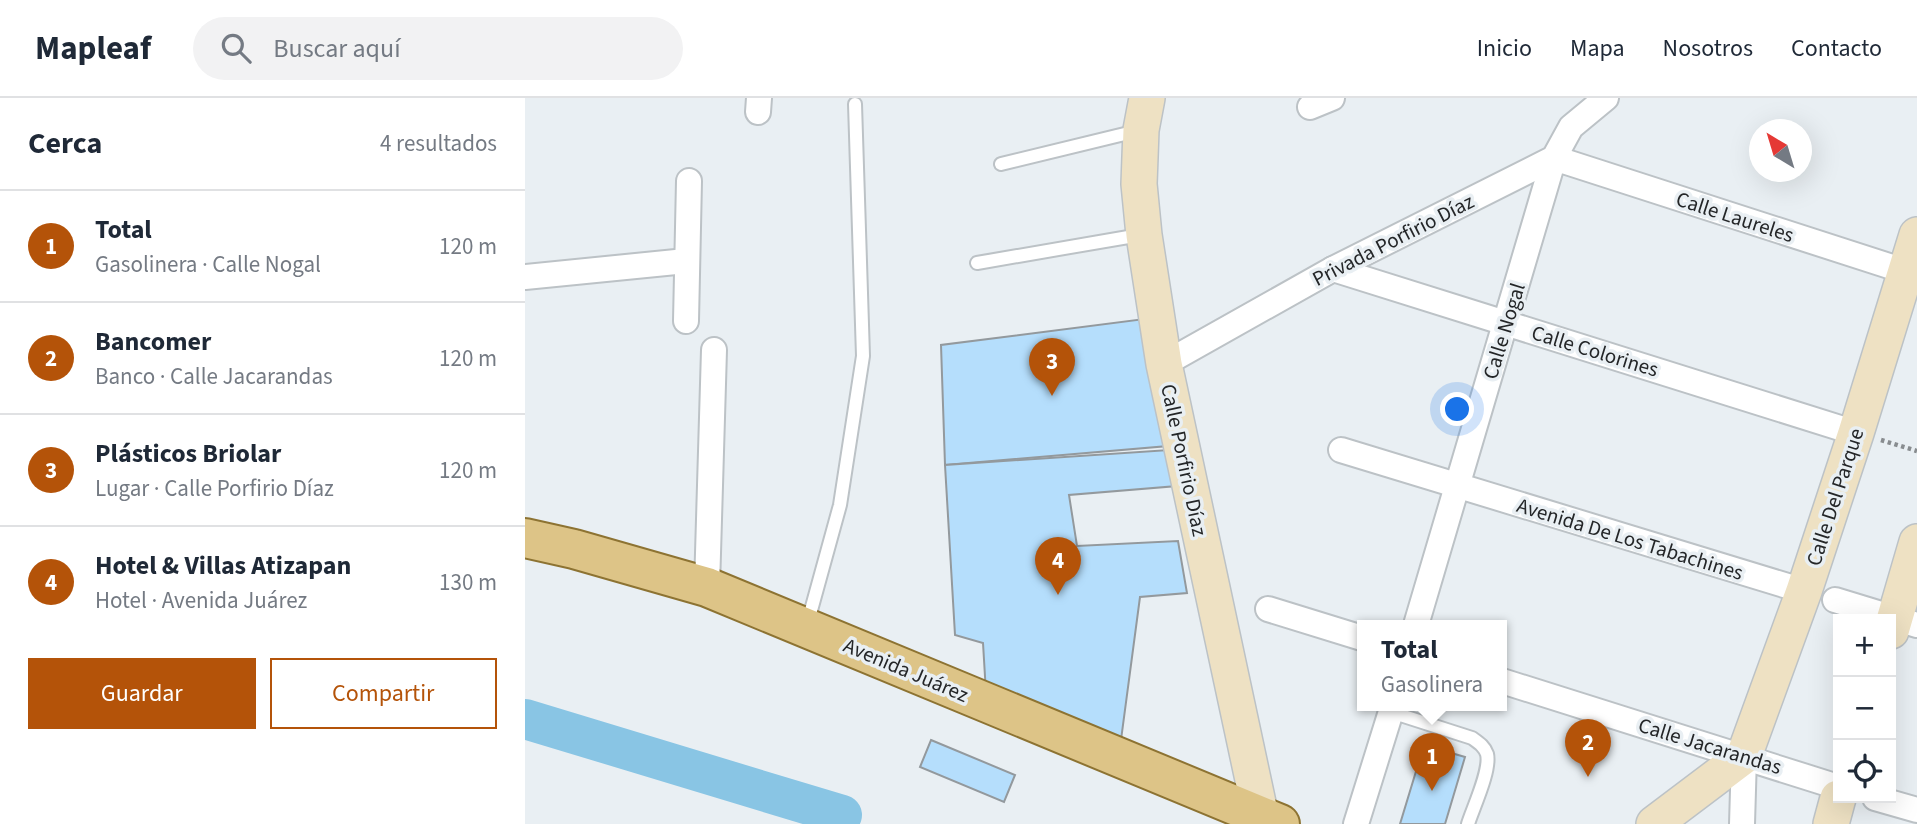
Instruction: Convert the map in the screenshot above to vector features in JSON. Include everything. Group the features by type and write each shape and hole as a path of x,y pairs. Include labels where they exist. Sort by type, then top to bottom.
{"main road":[{"name":"Avenida Juárez","path":"525,538 574,549 707,587 1271,821"}],"street":[{"path":"1554,158 1571,127 1606,98"},
{"name":"Calle Porfirio Díaz","path":"1144,114 1139,184 1164,364 1271,821"},
{"name":"Privada Porfirio Díaz","path":"1164,364 1333,269 1554,158"},
{"name":"Calle Laureles","path":"1554,158 1912,274"},
{"name":"Calle Nogal","path":"1417,620 1554,158"},
{"path":"685,321 689,181"},
{"name":"Calle Del Parque","path":"1742,824 1744,756 1819,596 1856,433 1912,274 1917,235"},
{"path":"525,277 686,261"},
{"name":"Calle Colorines","path":"1333,269 1856,433"},
{"path":"707,587 714,350"},
{"name":"Avenida De Los Tabachines","path":"1341,450 1819,596 1901,625"},
{"path":"1901,625 1917,542"},
{"path":"1268,609 1357,636"},
{"name":"Calle Jacarandas","path":"1507,683 1833,785"},
{"path":"1356,824 1391,711"},
{"path":"1654,824 1744,756"},
{"path":"1831,824 1837,803"},
{"path":"1892,803 1917,810"}],"lane":[{"path":"806,628 840,505 863,356 855,104"},
{"path":"1001,164 1144,114"},
{"path":"977,263 1144,235"},
{"path":"1398,711 1472,738 1482,745 1487,755 1486,767 1468,824"}],"path":[{"path":"1856,433 1917,451"}],"building":[{"path":"1152,318 1168,446 945,465 941,345"},
{"path":"1169,450 1177,486 1069,495 1077,546 1178,541 1187,593 1140,597 1121,740 986,693 983,643 955,635 945,465"},
{"path":"931,740 1015,775 1004,802 920,767"},
{"path":"1424,745 1465,757 1445,824 1400,824"}],"waterway":[{"path":"525,719 842,815"}],"place":[{"name":"Plásticos Briolar","path":"1052,396"},
{"name":"Hotel & Villas Atizapan","path":"1058,595"},
{"name":"Bancomer","path":"1588,777"},
{"name":"Total","path":"1432,791"}]}
